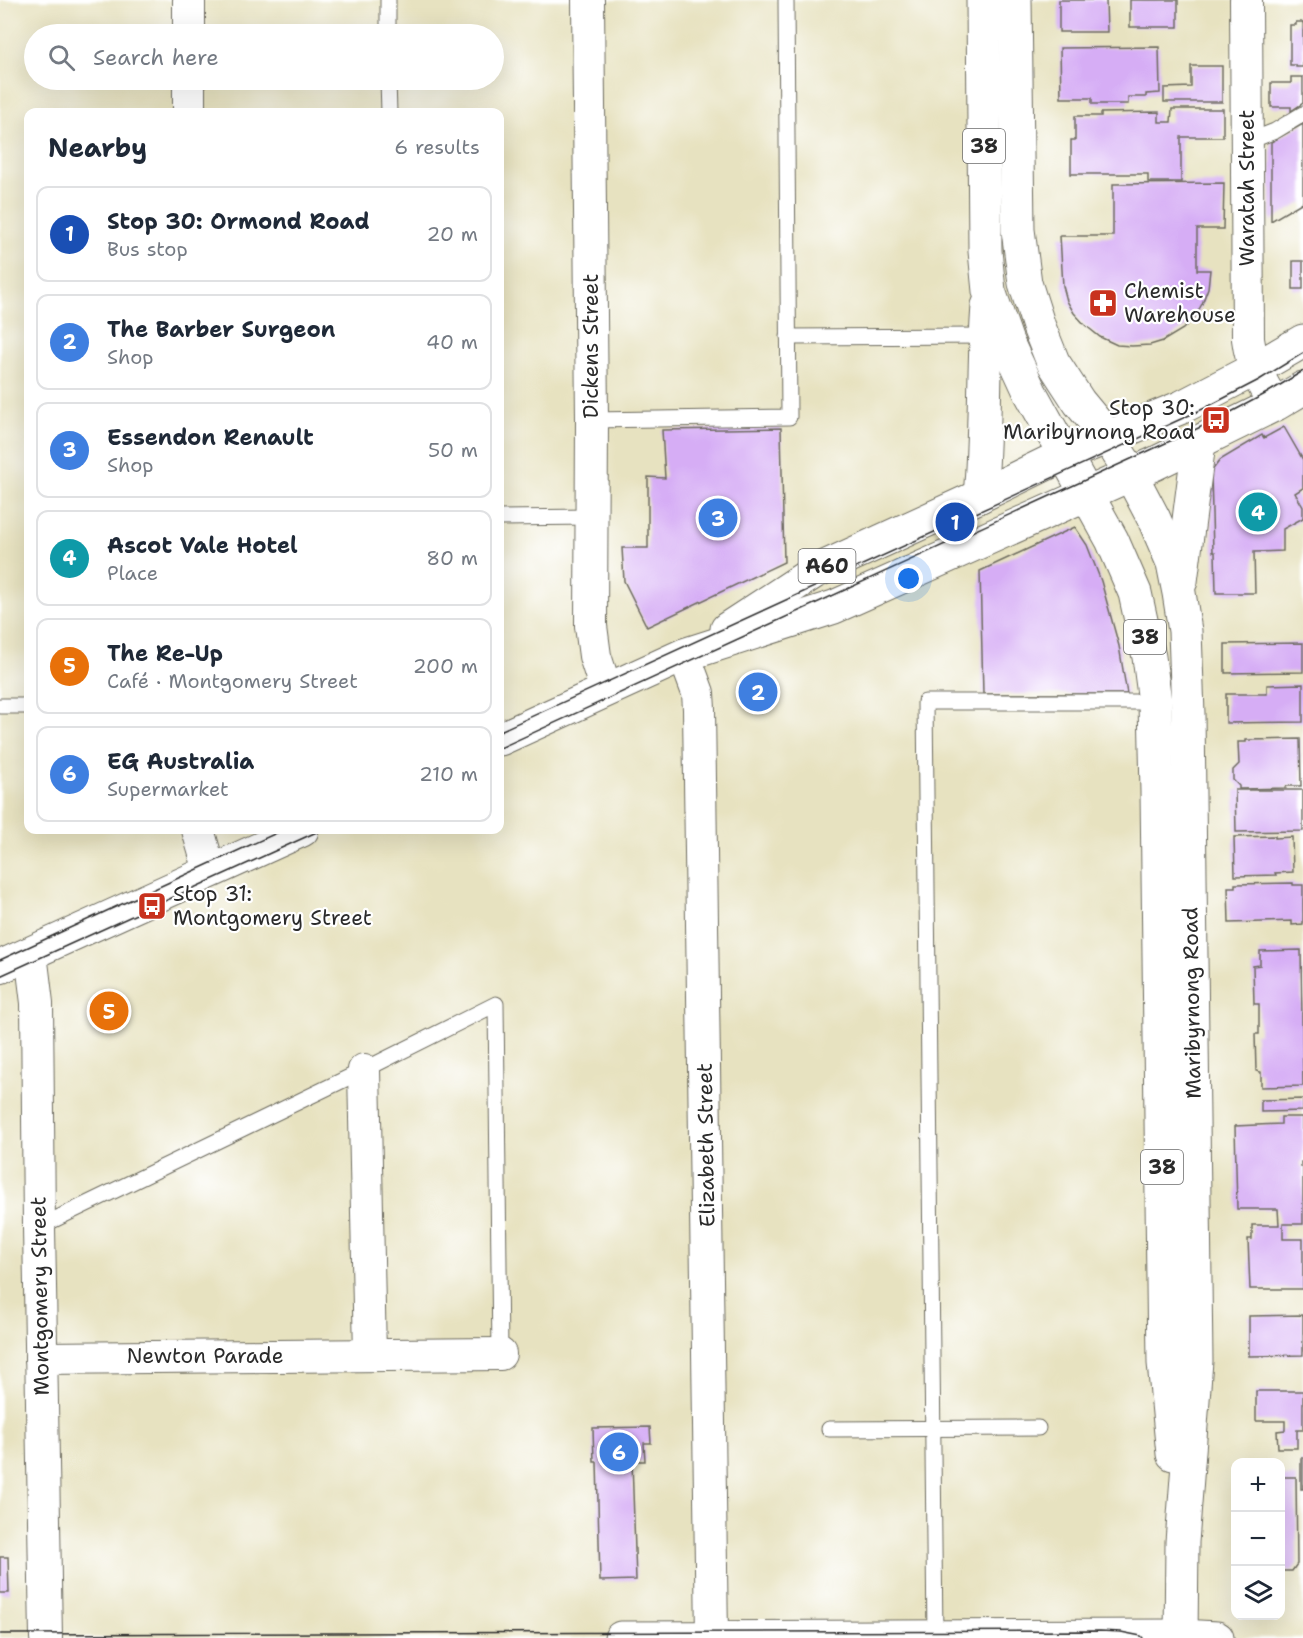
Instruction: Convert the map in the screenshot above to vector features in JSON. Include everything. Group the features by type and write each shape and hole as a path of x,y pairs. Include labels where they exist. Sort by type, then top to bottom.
{"main road":[{"name":"38","path":"983,0 985,251 989,291 1007,342 1025,382 1088,494"},
{"name":"38","path":"1015,0 1018,230 1025,283 1053,362 1078,402 1108,437 1130,475"},
{"path":"980,496 984,454 989,291"},
{"name":"A60","path":"684,655 814,572 1064,455 1182,407 1256,369 1303,341"},
{"name":"A60","path":"504,737 684,655 834,607 1130,475 1199,443 1290,396"},
{"path":"1179,593 1199,443"},
{"name":"Maribyrnong Road","path":"1130,475 1154,519 1169,554 1179,593 1185,631 1196,1361 1182,1542 1181,1637"},
{"name":"Maribyrnong Road","path":"1088,494 1112,540 1135,593 1149,657 1155,702 1164,1363 1182,1542"},
{"path":"14,961 293,834"},
{"path":"621,1638 1217,1638"}],"street":[{"path":"189,0 189,24"},
{"name":"Dickens Street","path":"588,0 592,420 591,626 595,656 606,690"},
{"name":"Waratah Street","path":"1246,0 1248,339 1256,369 1267,393 1290,396"},
{"path":"189,90 189,108"},
{"name":"Elizabeth Street","path":"684,655 698,693 699,709 712,1638"},
{"path":"199,834 210,871"},
{"name":"Montgomery Street","path":"14,961 32,962 38,1003 39,1227 46,1638"},
{"path":"364,1070 370,1355"},
{"name":"Newton Parade","path":"41,1358 500,1354"}],"lane":[{"path":"388,0 388,24"},
{"path":"592,420 789,417 786,0"},
{"path":"388,90 389,108"},
{"path":"1247,142 1275,131 1303,114"},
{"path":"788,337 986,336"},
{"path":"504,518 591,517"},
{"path":"942,1637 932,1429 925,702 1155,702"},
{"path":"0,706 24,706"},
{"path":"39,1227 496,1004 500,1354"},
{"path":"829,1429 1038,1428"}],"building":[{"path":"1059,0 1106,0 1107,32 1059,32"},
{"path":"1130,0 1178,0 1178,27 1130,27"},
{"path":"1296,22 1303,22 1303,67 1290,65 1290,25 1296,25"},
{"path":"1159,47 1160,93 1146,94 1146,97 1128,97 1128,104 1092,104 1092,98 1061,98 1060,48"},
{"path":"1191,66 1222,66 1222,102 1164,102 1164,88 1191,87"},
{"path":"1291,77 1303,77 1303,103 1291,111 1291,107 1271,107 1271,83 1291,83"},
{"path":"1172,109 1223,109 1223,137 1181,137 1181,182 1148,182 1148,174 1071,174 1071,140 1075,140 1075,116 1159,112 1159,122 1171,122"},
{"path":"1303,124 1303,202 1271,221 1271,142"},
{"path":"1224,183 1223,229 1197,229 1197,270 1210,270 1208,288 1194,318 1183,329 1163,341 1150,345 1117,345 1100,337 1085,325 1067,301 1063,286 1060,236 1113,236 1113,184"},
{"path":"1293,261 1303,261 1303,289 1293,289"},
{"path":"1284,427 1303,460 1303,488 1295,493 1303,507 1303,518 1283,529 1283,551 1254,552 1255,593 1216,593 1211,472 1220,460 1262,435 1264,438"},
{"path":"781,428 784,562 647,627 624,581 622,548 648,548 648,477 665,478 662,430"},
{"path":"1075,527 1087,545 1101,581 1119,646 1127,694 983,694 980,571"},
{"path":"1303,643 1303,672 1225,673 1225,644"},
{"path":"1303,684 1303,722 1226,723 1226,694 1267,694 1267,685"},
{"path":"1300,739 1301,786 1239,789 1233,780 1233,770 1239,764 1238,742"},
{"path":"1235,790 1303,790 1303,831 1236,832"},
{"path":"1275,836 1275,838 1292,837 1293,872 1275,873 1276,875 1235,876 1234,837"},
{"path":"1293,883 1293,885 1303,885 1303,924 1292,925 1292,921 1229,923 1228,887 1235,887 1235,884"},
{"path":"1301,950 1303,1086 1261,1087 1261,1072 1256,1071 1255,1034 1259,1034 1259,1004 1254,1004 1253,966 1260,965 1260,951"},
{"path":"1303,1099 1303,1111 1261,1112 1261,1100"},
{"path":"1281,1117 1303,1117 1301,1167 1303,1167 1303,1224 1283,1224 1283,1239 1303,1239 1303,1289 1250,1289 1248,1239 1252,1239 1252,1225 1279,1225 1278,1209 1237,1209 1235,1126 1281,1124"},
{"path":"1303,1315 1303,1355 1249,1356 1249,1316"},
{"path":"1256,1391 1303,1391 1303,1430 1297,1430 1297,1448 1278,1448 1277,1431 1285,1430 1285,1421 1256,1421"},
{"path":"650,1427 651,1443 644,1443 645,1461 632,1461 636,1580 600,1581 597,1462 594,1462 593,1428"},
{"path":"1301,1458 1303,1458 1303,1489 1301,1489"},
{"path":"1285,1477 1296,1477 1297,1564 1292,1571 1285,1571"},
{"path":"0,1557 8,1557 9,1593 0,1593"}],"tram line":[{"path":"504,729 1205,408 1259,380 1303,353"},
{"path":"504,746 1216,420 1303,371"},
{"path":"0,960 274,834"},
{"path":"0,976 312,834"},
{"path":"0,1634 1100,1631 1121,1632 1143,1638"}],"place":[{"name":"Chemist Warehouse","path":"1103,303"},
{"name":"Stop 30: Maribyrnong Road","path":"1216,420"},
{"name":"Ascot Vale Hotel","path":"1258,512"},
{"name":"Essendon Renault","path":"718,518"},
{"name":"Stop 30: Ormond Road","path":"955,522"},
{"name":"The Barber Surgeon","path":"758,692"},
{"name":"Stop 31: Montgomery Street","path":"152,906"},
{"name":"The Re-Up","path":"109,1011"},
{"name":"EG Australia","path":"619,1452"}]}
